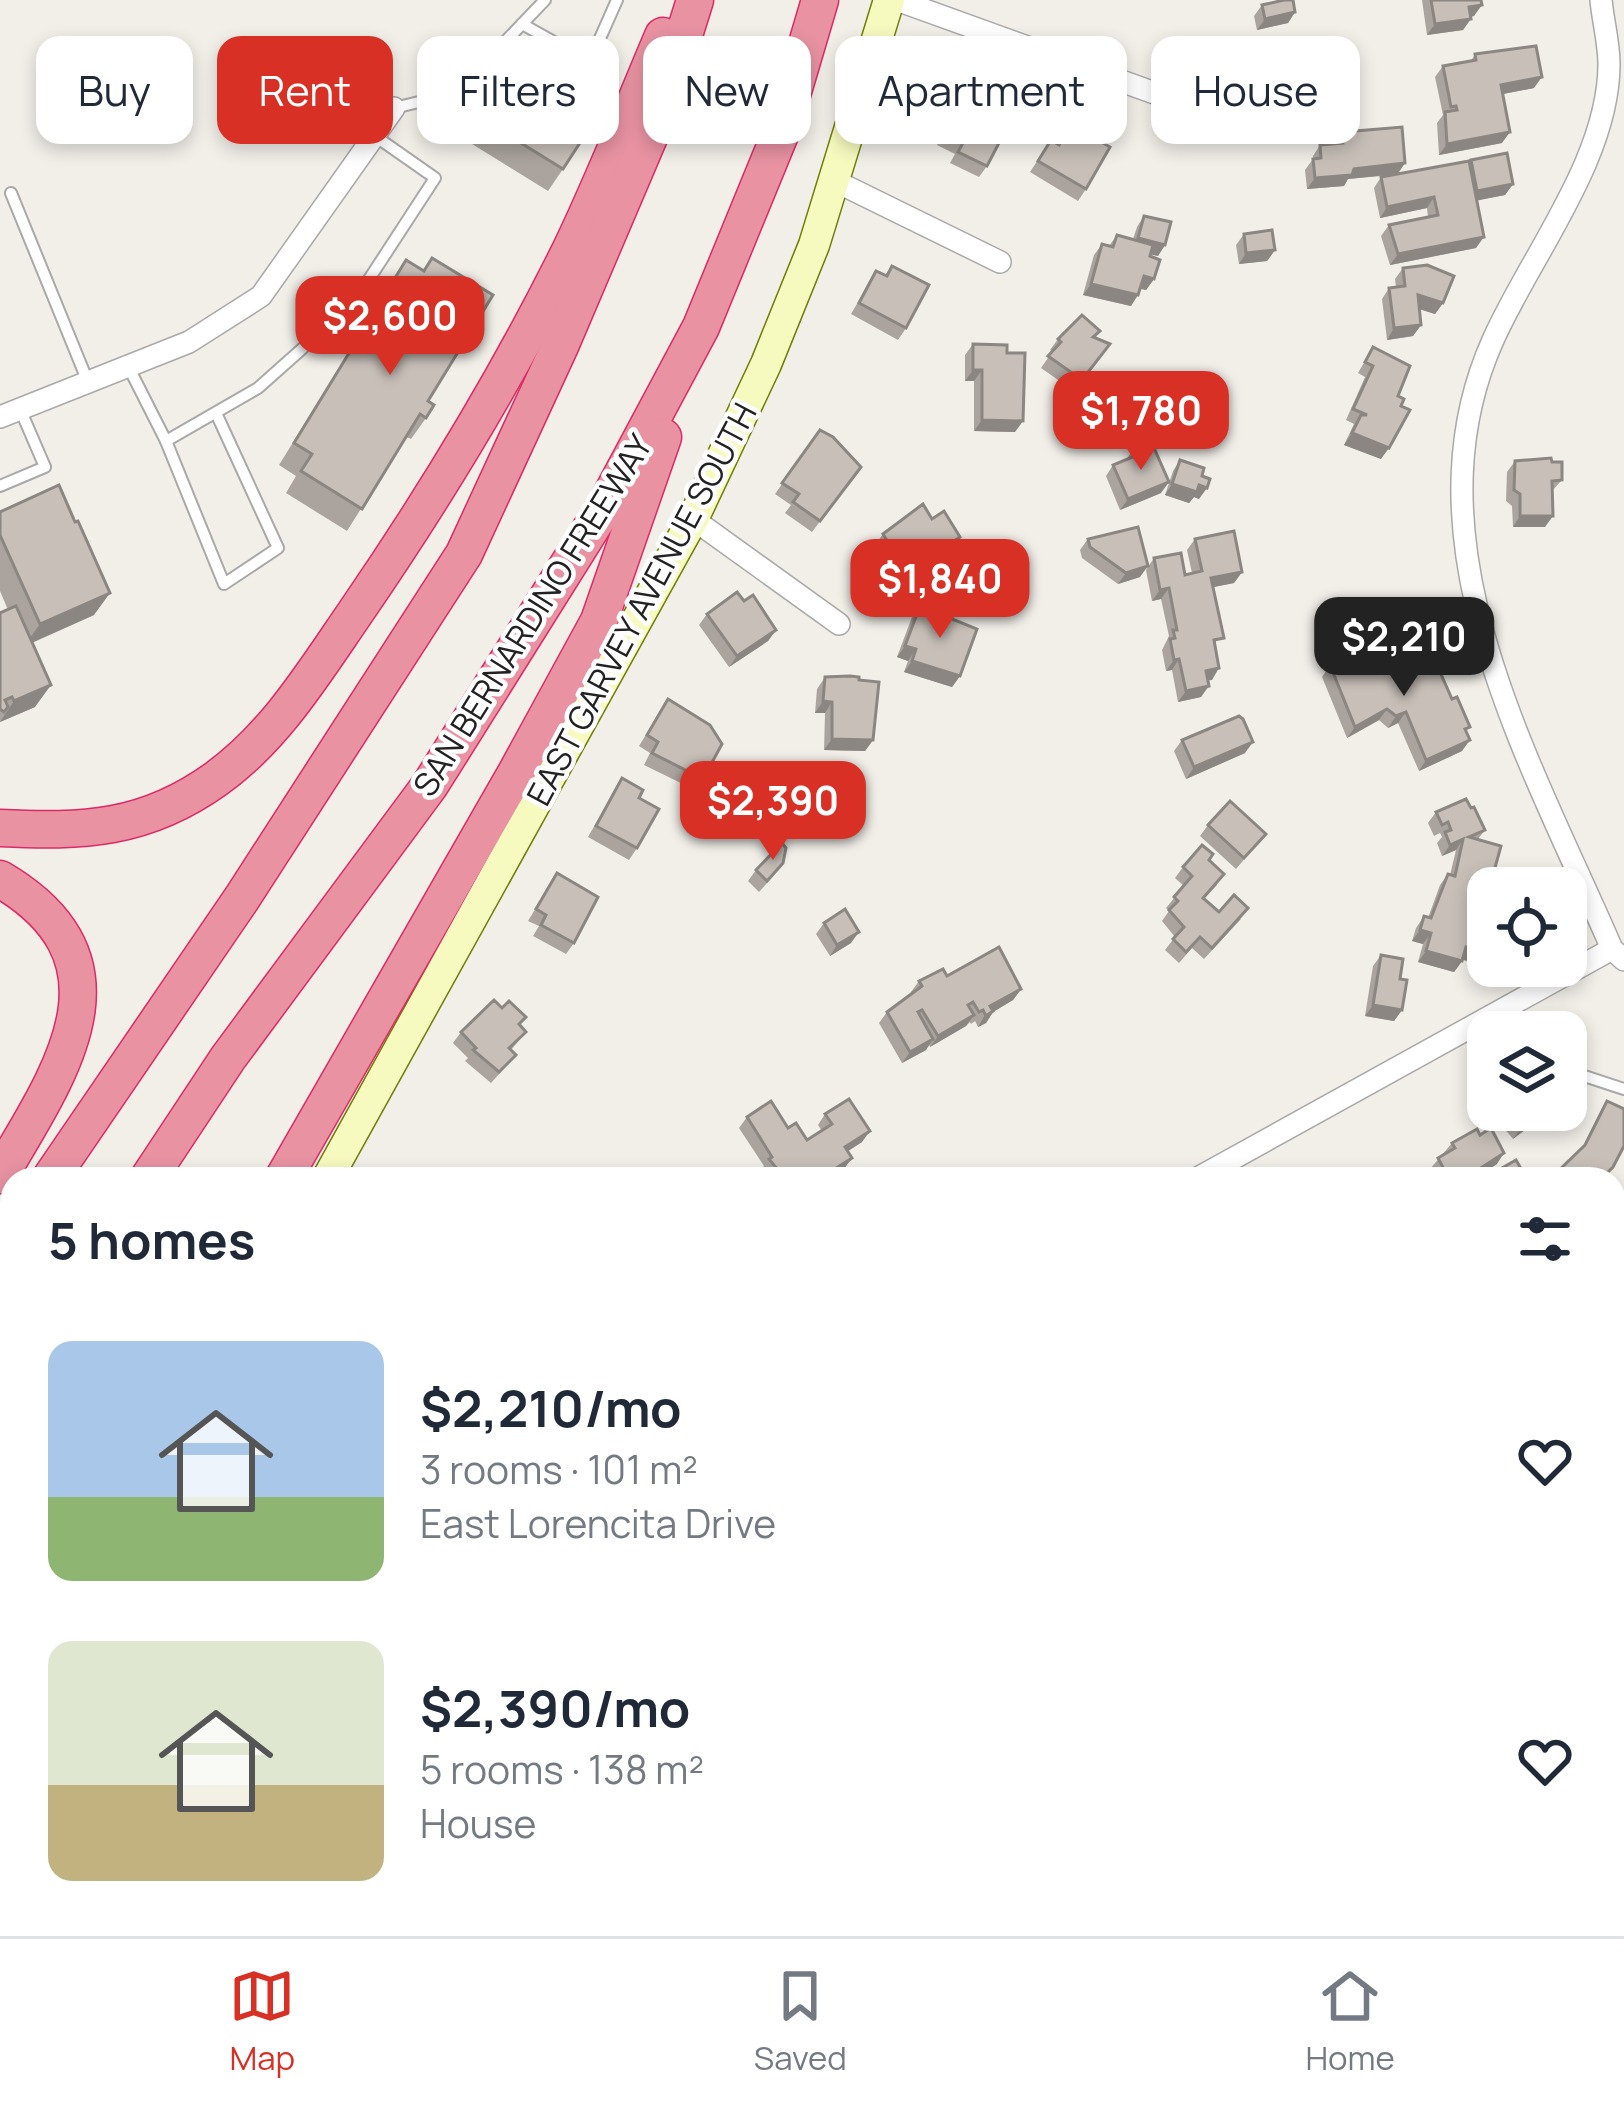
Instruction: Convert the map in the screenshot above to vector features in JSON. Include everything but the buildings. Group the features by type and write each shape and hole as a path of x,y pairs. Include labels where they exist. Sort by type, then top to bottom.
{"highway":[{"path":"0,828 74,832 134,821 166,808 214,781 245,755 303,688 417,524 547,293 679,0"},
{"path":"58,1167 242,898 464,554 661,110 695,0"},
{"name":"SAN BERNARDINO FREEWAY","path":"156,1167 228,1058 430,785 608,503 701,327 781,133 820,0"},
{"path":"290,1167 517,773 598,621 701,327"},
{"path":"0,879 35,902 57,930 71,960 78,1011 64,1063 5,1167"},
{"path":"178,1167 228,1058"}],"street":[{"path":"893,0 1151,92"},
{"name":"EAST GARVEY AVENUE SOUTH","path":"333,1167 693,519 782,325 835,181 893,0"},
{"path":"1218,1167 1502,1010 1618,954 1502,689 1473,600 1459,490 1469,412 1491,343 1594,144 1609,65 1600,0"},
{"path":"10,413 189,342 261,296 369,144"},
{"path":"835,181 1000,262"},
{"path":"693,519 839,624"}],"lane":[{"path":"394,108 456,93 545,0"},
{"path":"522,24 556,43 594,52 617,0"},
{"path":"347,313 435,178 386,144"},
{"path":"11,193 88,382"},
{"path":"166,441 258,388 303,348"},
{"path":"128,366 166,441 224,584 278,548 216,413"},
{"path":"0,486 45,467 10,413"},
{"path":"1587,1077 1624,1089"}]}
